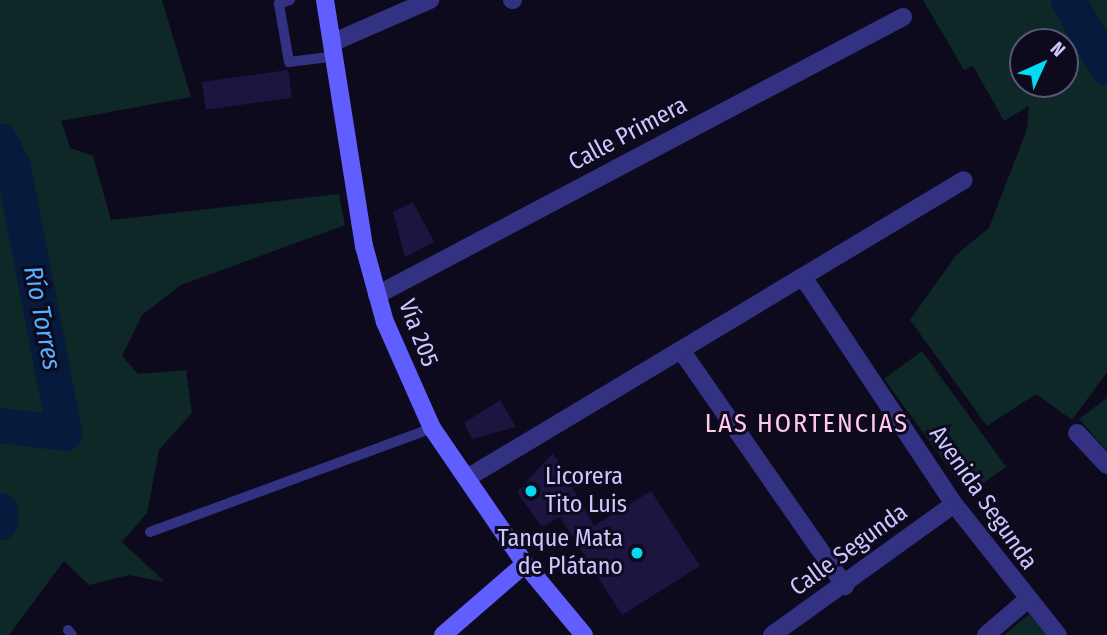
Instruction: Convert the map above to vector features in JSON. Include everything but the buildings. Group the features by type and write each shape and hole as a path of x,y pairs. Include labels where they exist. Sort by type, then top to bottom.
{"main road":[{"name":"Vía 205","path":"325,0 337,48 362,234 377,295 432,428 525,564 583,635"},
{"path":"443,635 525,564"}],"street":[{"path":"337,48 430,0"},
{"name":"Calle Primera","path":"377,295 903,17"},
{"path":"467,478 806,280 964,180"},
{"name":"Avenida Segunda","path":"806,280 954,504 1027,600 1058,635"},
{"path":"683,352 845,586"},
{"path":"1077,433 1107,466"},
{"name":"Calle Segunda","path":"772,635 845,586 954,504"},
{"path":"986,635 1027,600"}],"lane":[{"path":"290,0 279,4 289,62 337,48"},
{"path":"150,532 432,428"}],"green space":[{"path":"0,0 162,0 191,97 61,121 70,148 93,156 111,220 339,194 345,225 181,285 142,315 122,356 138,374 186,370 192,413 159,450 147,513 122,542 165,582 129,575 89,585 64,561 9,635 0,635"},
{"path":"923,0 1107,0 1107,372 1072,420 1036,394 987,426 910,320 957,254 989,228 1027,129 1029,106 1004,121 973,66 964,70"},
{"path":"922,351 1006,467 968,494 884,379"},
{"path":"1107,398 1107,451 1079,419"},
{"path":"1029,614 1048,635 1004,635"}],"waterway":[{"path":"1068,0 1107,68"},
{"name":"Río Torres","path":"0,141 13,167 64,433 0,425"},
{"name":"Río Torres","path":"0,510 0,522"}],"place":[{"name":"Licorera Tito Luis","path":"531,491"},
{"name":"Tanque Mata de Plátano","path":"637,553"}],"district":[{"name":"LAS HORTENCIAS","path":"807,424"}]}
